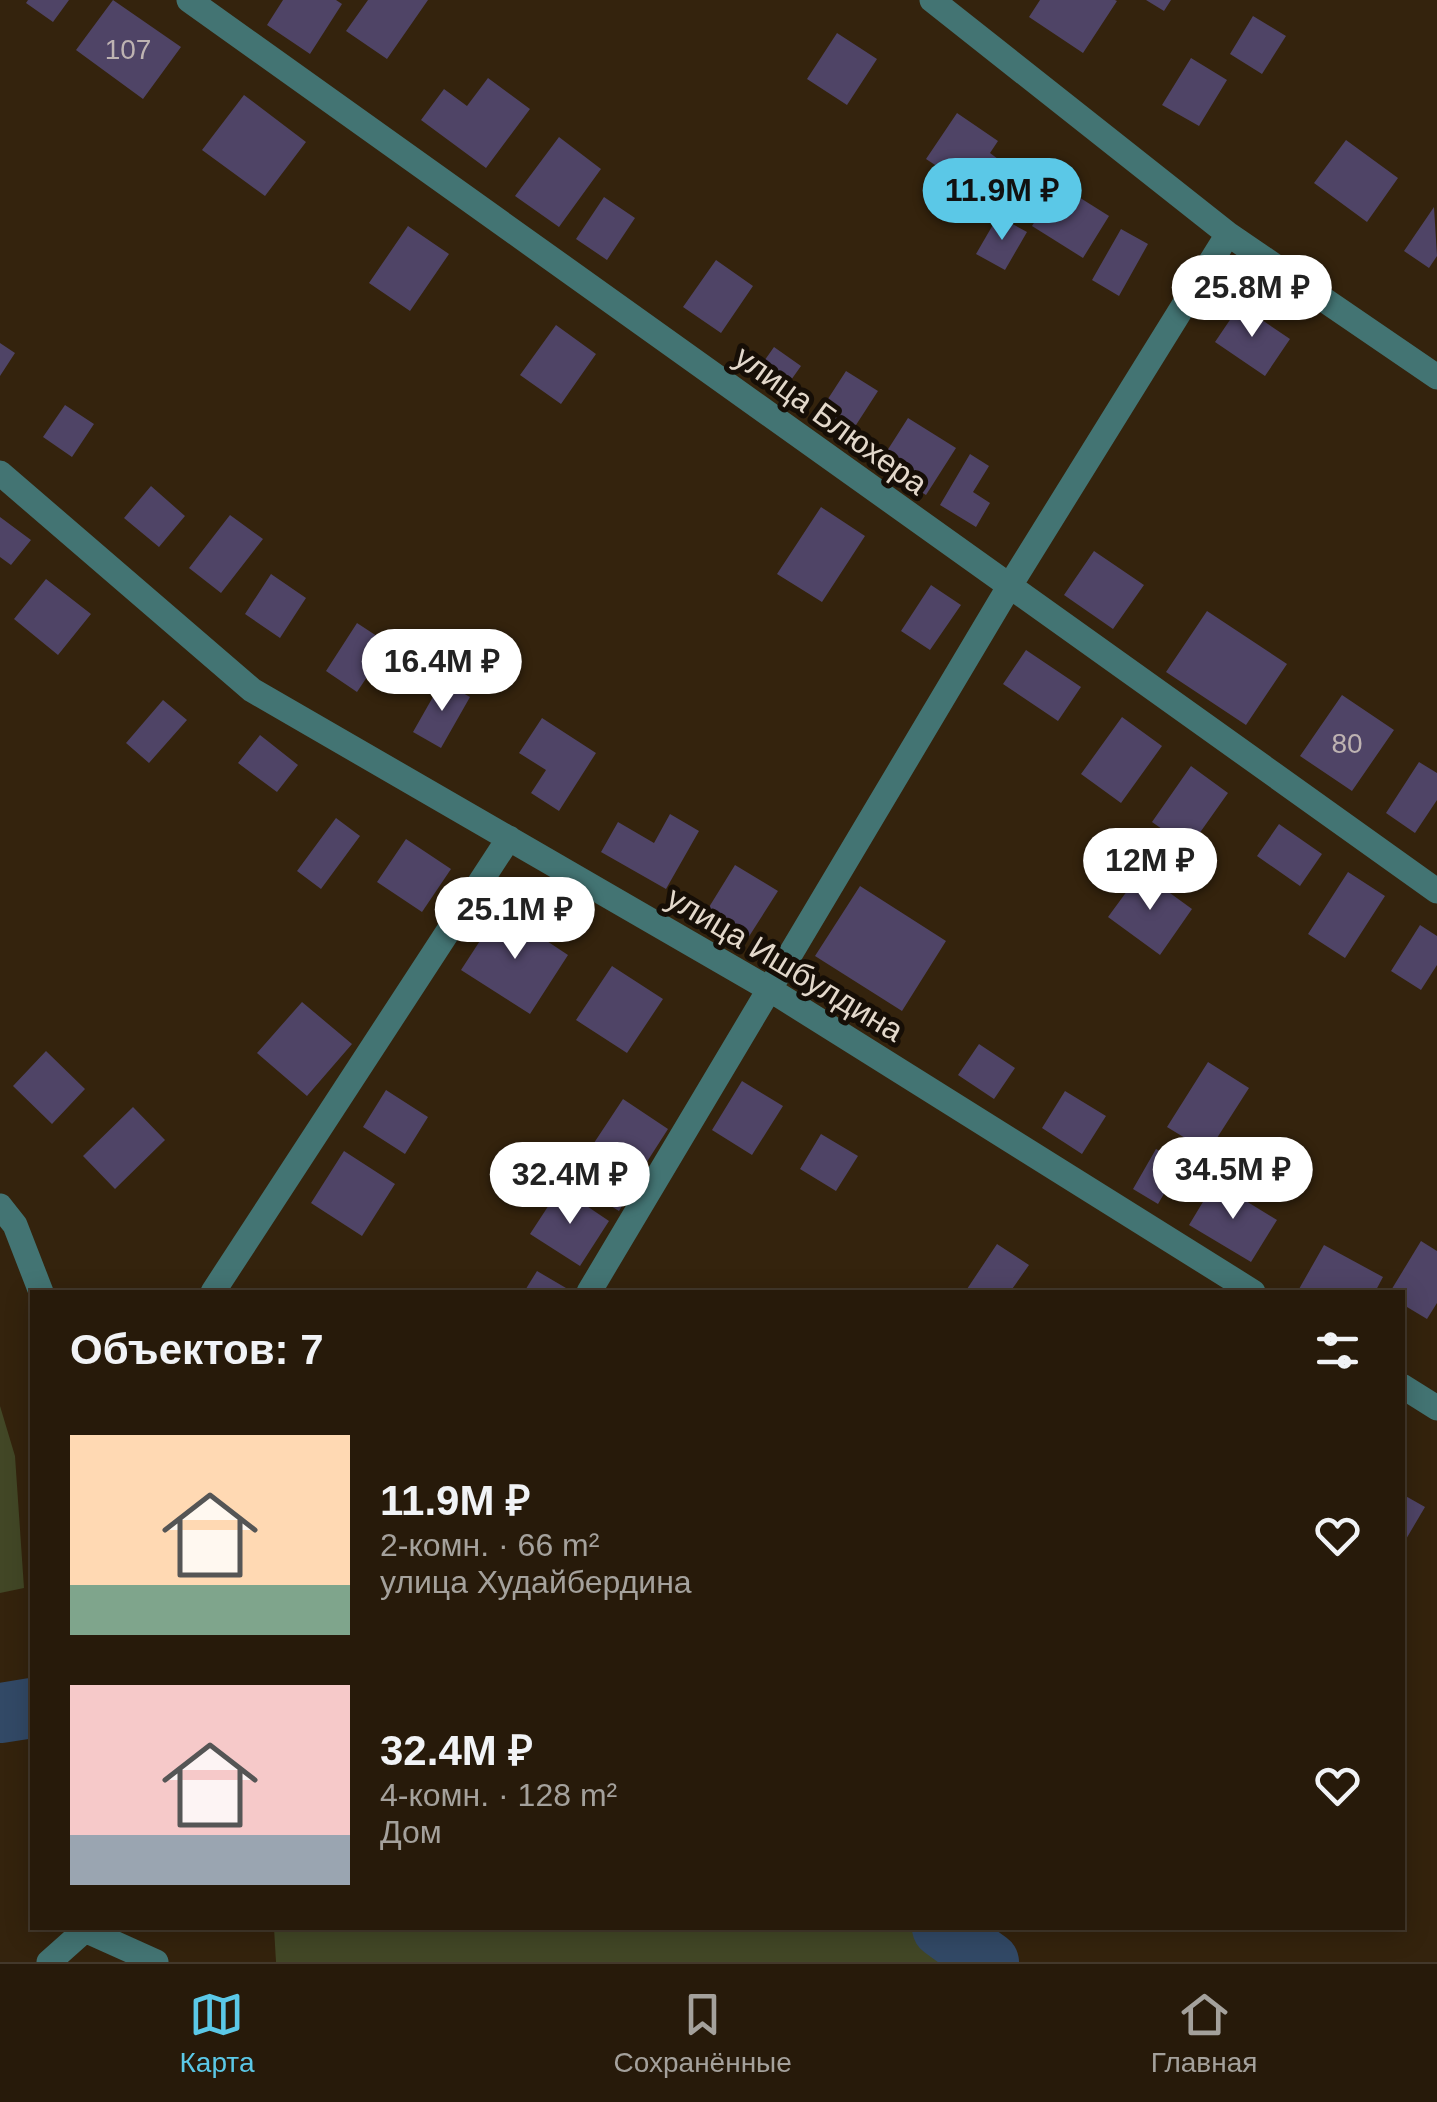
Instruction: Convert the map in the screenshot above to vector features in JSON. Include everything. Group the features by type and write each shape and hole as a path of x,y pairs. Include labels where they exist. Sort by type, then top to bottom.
{"street":[{"name":"улица Блюхера","path":"189,0 1437,891"},
{"path":"932,0 1228,234 1437,377"},
{"path":"589,1290 1009,587 1228,234"},
{"name":"улица Ишбулдина","path":"0,473 252,690 768,989 1250,1290"},
{"path":"215,1290 509,838"},
{"path":"0,1206 16,1226 41,1290"},
{"path":"1405,1388 1437,1408"},
{"path":"49,1962 85,1930 156,1962"}],"green space":[{"path":"0,1406 15,1456 24,1588 0,1593"},
{"path":"274,1930 930,1930 964,1962 276,1962"}],"building":[{"path":"69,0 53,22 26,3"},
{"path":"113,0 181,47 143,99 76,50"},
{"path":"283,0 336,0 342,4 310,54 267,25"},
{"path":"368,0 428,0 387,59 346,31"},
{"path":"1040,0 1117,1 1083,53 1029,17"},
{"path":"1146,0 1171,0 1164,11"},
{"path":"1253,16 1286,36 1262,74 1230,54"},
{"path":"837,33 877,59 847,105 807,79"},
{"path":"1191,58 1227,80 1199,126 1162,105"},
{"path":"488,78 530,109 486,168 421,120 444,89 467,106"},
{"path":"244,95 306,142 265,196 202,150"},
{"path":"957,113 998,141 990,153 998,159 976,192 926,159"},
{"path":"559,137 601,169 559,227 515,196"},
{"path":"1346,140 1398,178 1367,222 1314,183"},
{"path":"1058,184 1109,216 1083,258 1032,226"},
{"path":"604,197 635,218 607,260 576,239"},
{"path":"1434,207 1437,256 1429,268 1404,251"},
{"path":"998,216 1027,232 1005,270 976,254"},
{"path":"408,226 449,254 410,311 369,283"},
{"path":"1121,229 1148,244 1119,296 1092,280"},
{"path":"716,260 753,286 721,333 683,307"},
{"path":"1240,305 1290,339 1265,376 1215,342"},
{"path":"556,325 596,354 561,404 520,375"},
{"path":"0,343 15,353 0,376"},
{"path":"774,347 801,366 779,397 752,378"},
{"path":"846,371 878,391 845,442 813,422"},
{"path":"65,405 94,424 72,457 43,437"},
{"path":"908,418 956,448 926,495 878,465"},
{"path":"970,454 989,466 973,492 990,503 976,527 940,505"},
{"path":"151,486 185,516 159,547 124,518"},
{"path":"821,507 865,536 822,602 777,574"},
{"path":"230,515 263,539 221,593 189,568"},
{"path":"0,517 31,540 11,565 0,557"},
{"path":"1094,551 1144,585 1113,629 1064,595"},
{"path":"271,574 306,598 280,638 245,614"},
{"path":"46,579 91,614 58,655 14,619"},
{"path":"931,585 961,605 930,650 901,631"},
{"path":"1207,611 1287,664 1246,725 1166,672"},
{"path":"357,623 389,644 357,692 326,671"},
{"path":"1026,650 1081,687 1058,721 1003,684"},
{"path":"442,681 470,697 441,748 413,732"},
{"path":"1342,695 1394,730 1352,791 1300,756"},
{"path":"163,700 187,720 149,763 126,743"},
{"path":"1122,717 1162,746 1121,803 1081,774"},
{"path":"542,718 596,753 559,811 531,793 546,770 519,753"},
{"path":"260,735 298,765 277,792 238,763"},
{"path":"1419,762 1437,773 1437,800 1415,833 1386,813"},
{"path":"1191,766 1228,793 1189,848 1152,822"},
{"path":"670,814 699,831 666,889 601,852 618,822 654,843"},
{"path":"336,818 360,836 321,889 297,871"},
{"path":"1279,824 1322,854 1300,886 1257,856"},
{"path":"406,839 451,869 422,912 377,882"},
{"path":"735,865 778,891 748,938 706,912"},
{"path":"1141,872 1192,909 1160,955 1108,917"},
{"path":"1348,872 1385,896 1345,958 1308,934"},
{"path":"860,886 946,941 902,1011 815,956"},
{"path":"500,910 568,955 530,1014 461,970"},
{"path":"1420,925 1437,936 1437,965 1421,990 1391,971"},
{"path":"612,966 663,999 627,1053 576,1020"},
{"path":"302,1002 352,1044 307,1096 257,1053"},
{"path":"979,1044 1015,1068 994,1099 958,1075"},
{"path":"46,1051 85,1089 52,1124 13,1086"},
{"path":"1208,1062 1249,1088 1208,1152 1167,1127"},
{"path":"742,1081 783,1106 752,1155 712,1130"},
{"path":"386,1090 428,1117 405,1154 363,1127"},
{"path":"1065,1091 1106,1116 1082,1154 1042,1128"},
{"path":"623,1099 668,1129 634,1182 588,1152"},
{"path":"133,1107 165,1140 115,1189 83,1156"},
{"path":"821,1134 858,1156 836,1191 800,1169"},
{"path":"1156,1149 1182,1163 1158,1204 1133,1189"},
{"path":"344,1151 395,1184 362,1236 311,1203"},
{"path":"584,1157 633,1187 619,1211 570,1181"},
{"path":"1215,1182 1277,1220 1251,1262 1189,1225"},
{"path":"560,1188 609,1221 580,1266 530,1234"},
{"path":"1421,1241 1437,1251 1437,1303 1427,1319 1405,1306 1405,1290 1391,1290"},
{"path":"997,1244 1029,1265 1011,1290 967,1289"},
{"path":"1324,1245 1383,1277 1376,1290 1299,1289"},
{"path":"537,1271 566,1288 564,1290 525,1290"},
{"path":"1405,1496 1425,1507 1405,1541"}],"waterway":[{"path":"0,1713 30,1708"},
{"path":"945,1930 989,1962"}]}
